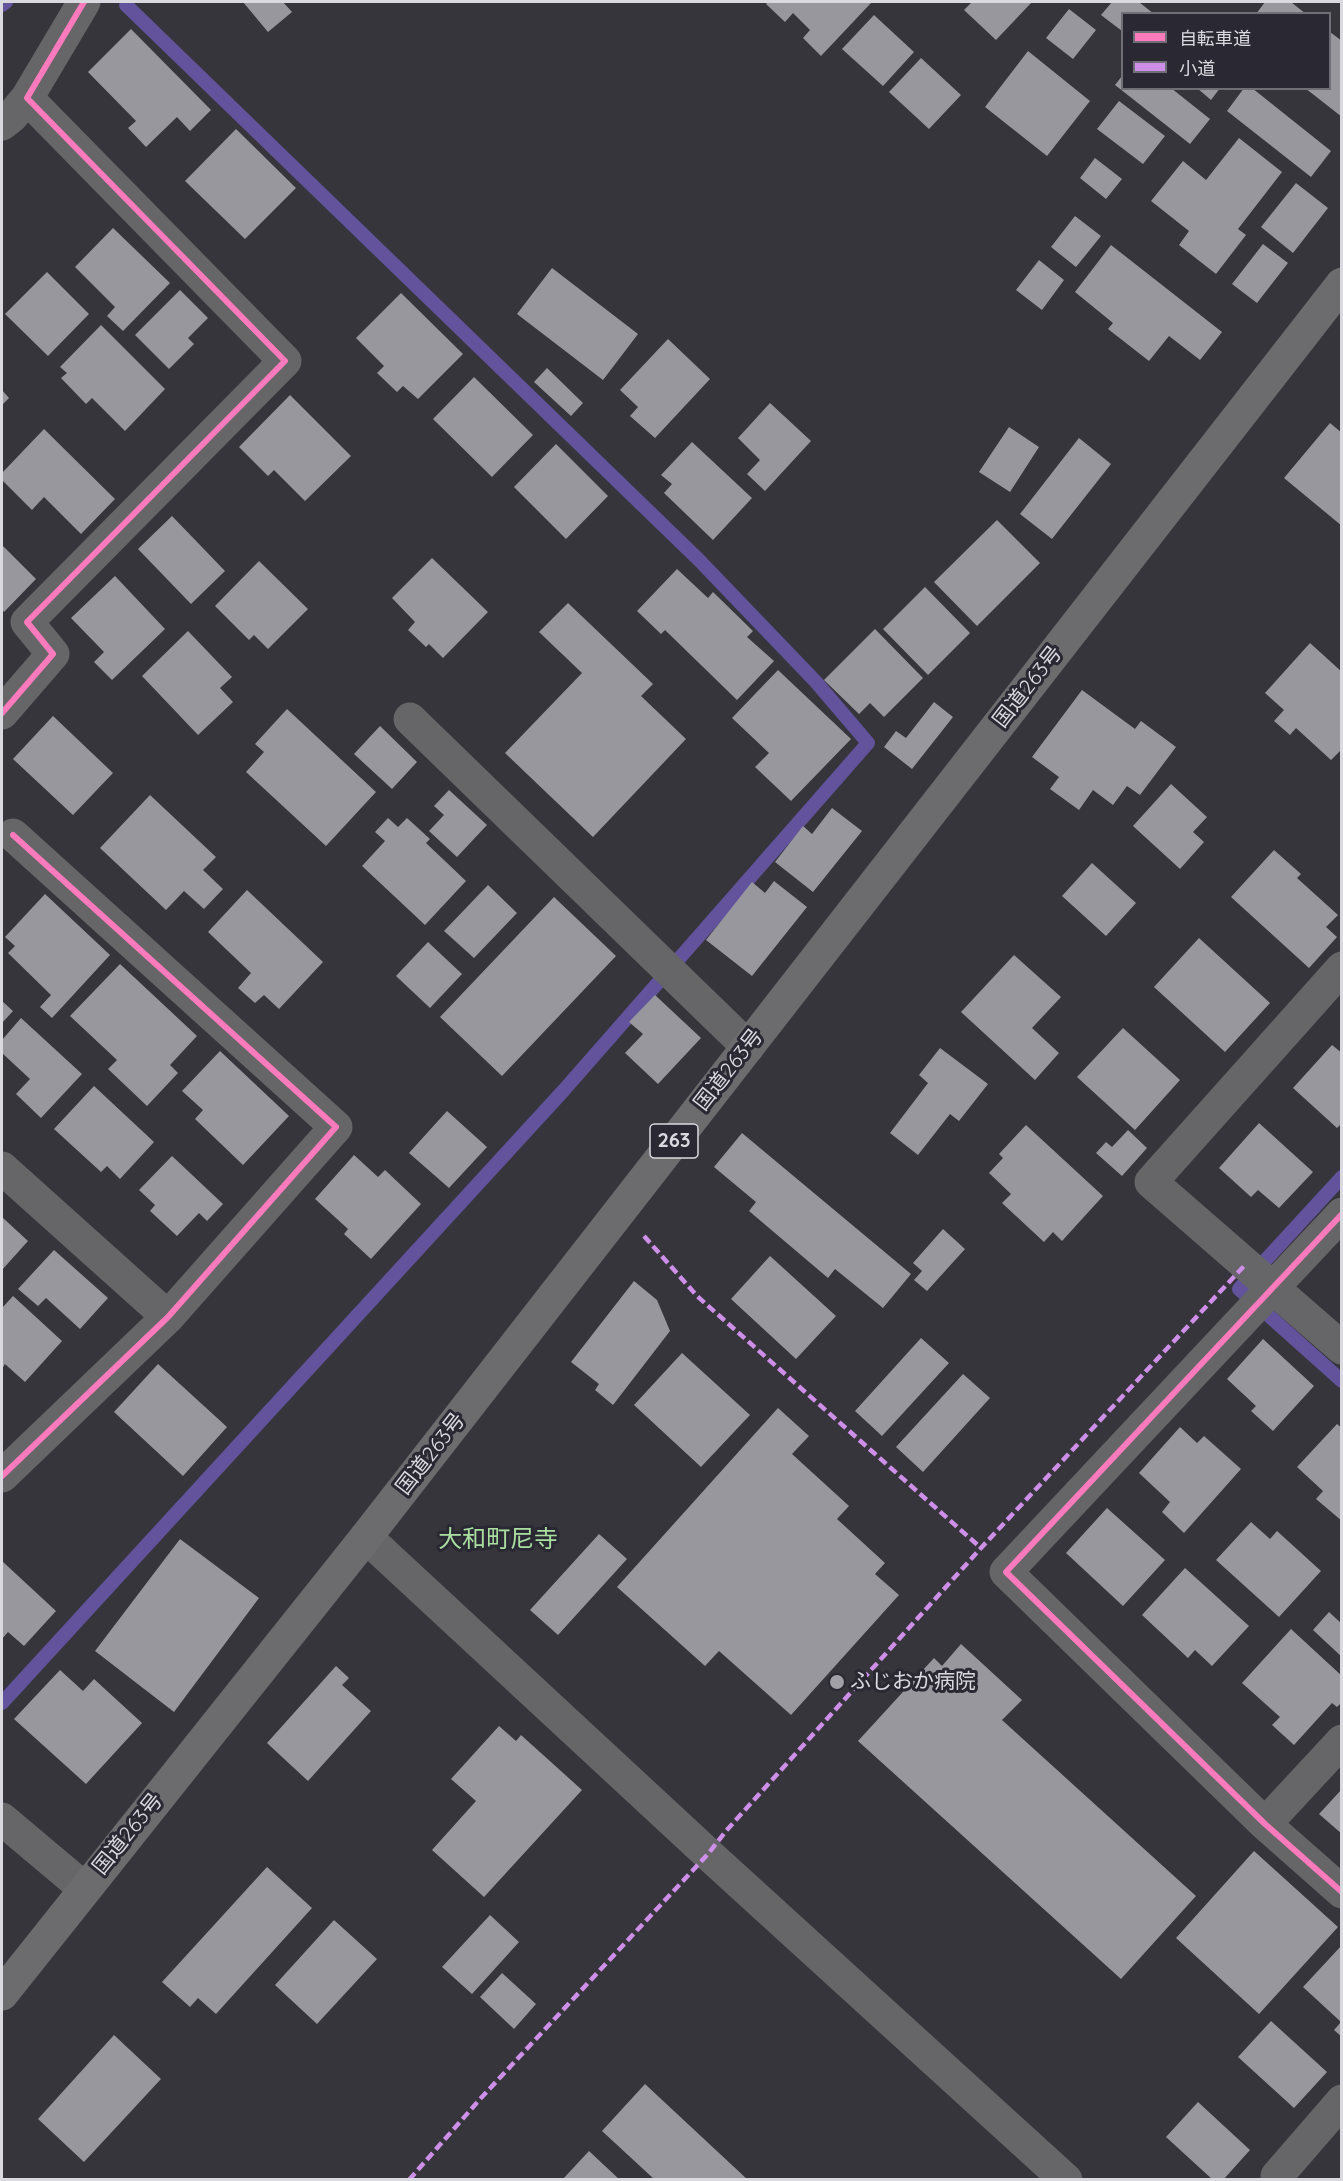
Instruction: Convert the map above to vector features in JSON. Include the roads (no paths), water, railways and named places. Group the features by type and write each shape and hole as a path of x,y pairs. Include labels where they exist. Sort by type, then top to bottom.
{"highway":[{"name":"国道263号","path":"2,1994 84,1888 366,1537 1341,284"}],"street":[{"path":"2,124 27,98 84,2"},
{"path":"2,713 53,654 27,622 285,361 27,98"},
{"path":"410,719 748,1047"},
{"path":"2,1476 168,1317 336,1127 6,836"},
{"path":"1341,968 1151,1182 1341,1348"},
{"path":"2,1168 168,1317"},
{"path":"1341,1214 1260,1278 1247,1316 1006,1572 1265,1824 1341,1892"},
{"path":"366,1537 708,1854 1066,2180"},
{"path":"1265,1824 1341,1741"},
{"path":"2,1820 84,1888"},
{"path":"1281,2180 1276,2176 1341,2101"}],"waterway":[{"path":"2,5 6,2"},
{"path":"2,1703 564,1090 868,743 816,682 699,560 126,5"},
{"path":"1342,1177 1239,1289 1342,1381"}],"place":[{"name":"ふじおか病院","path":"837,1682"}],"district":[{"name":"大和町尼寺","path":"498,1540"}]}
